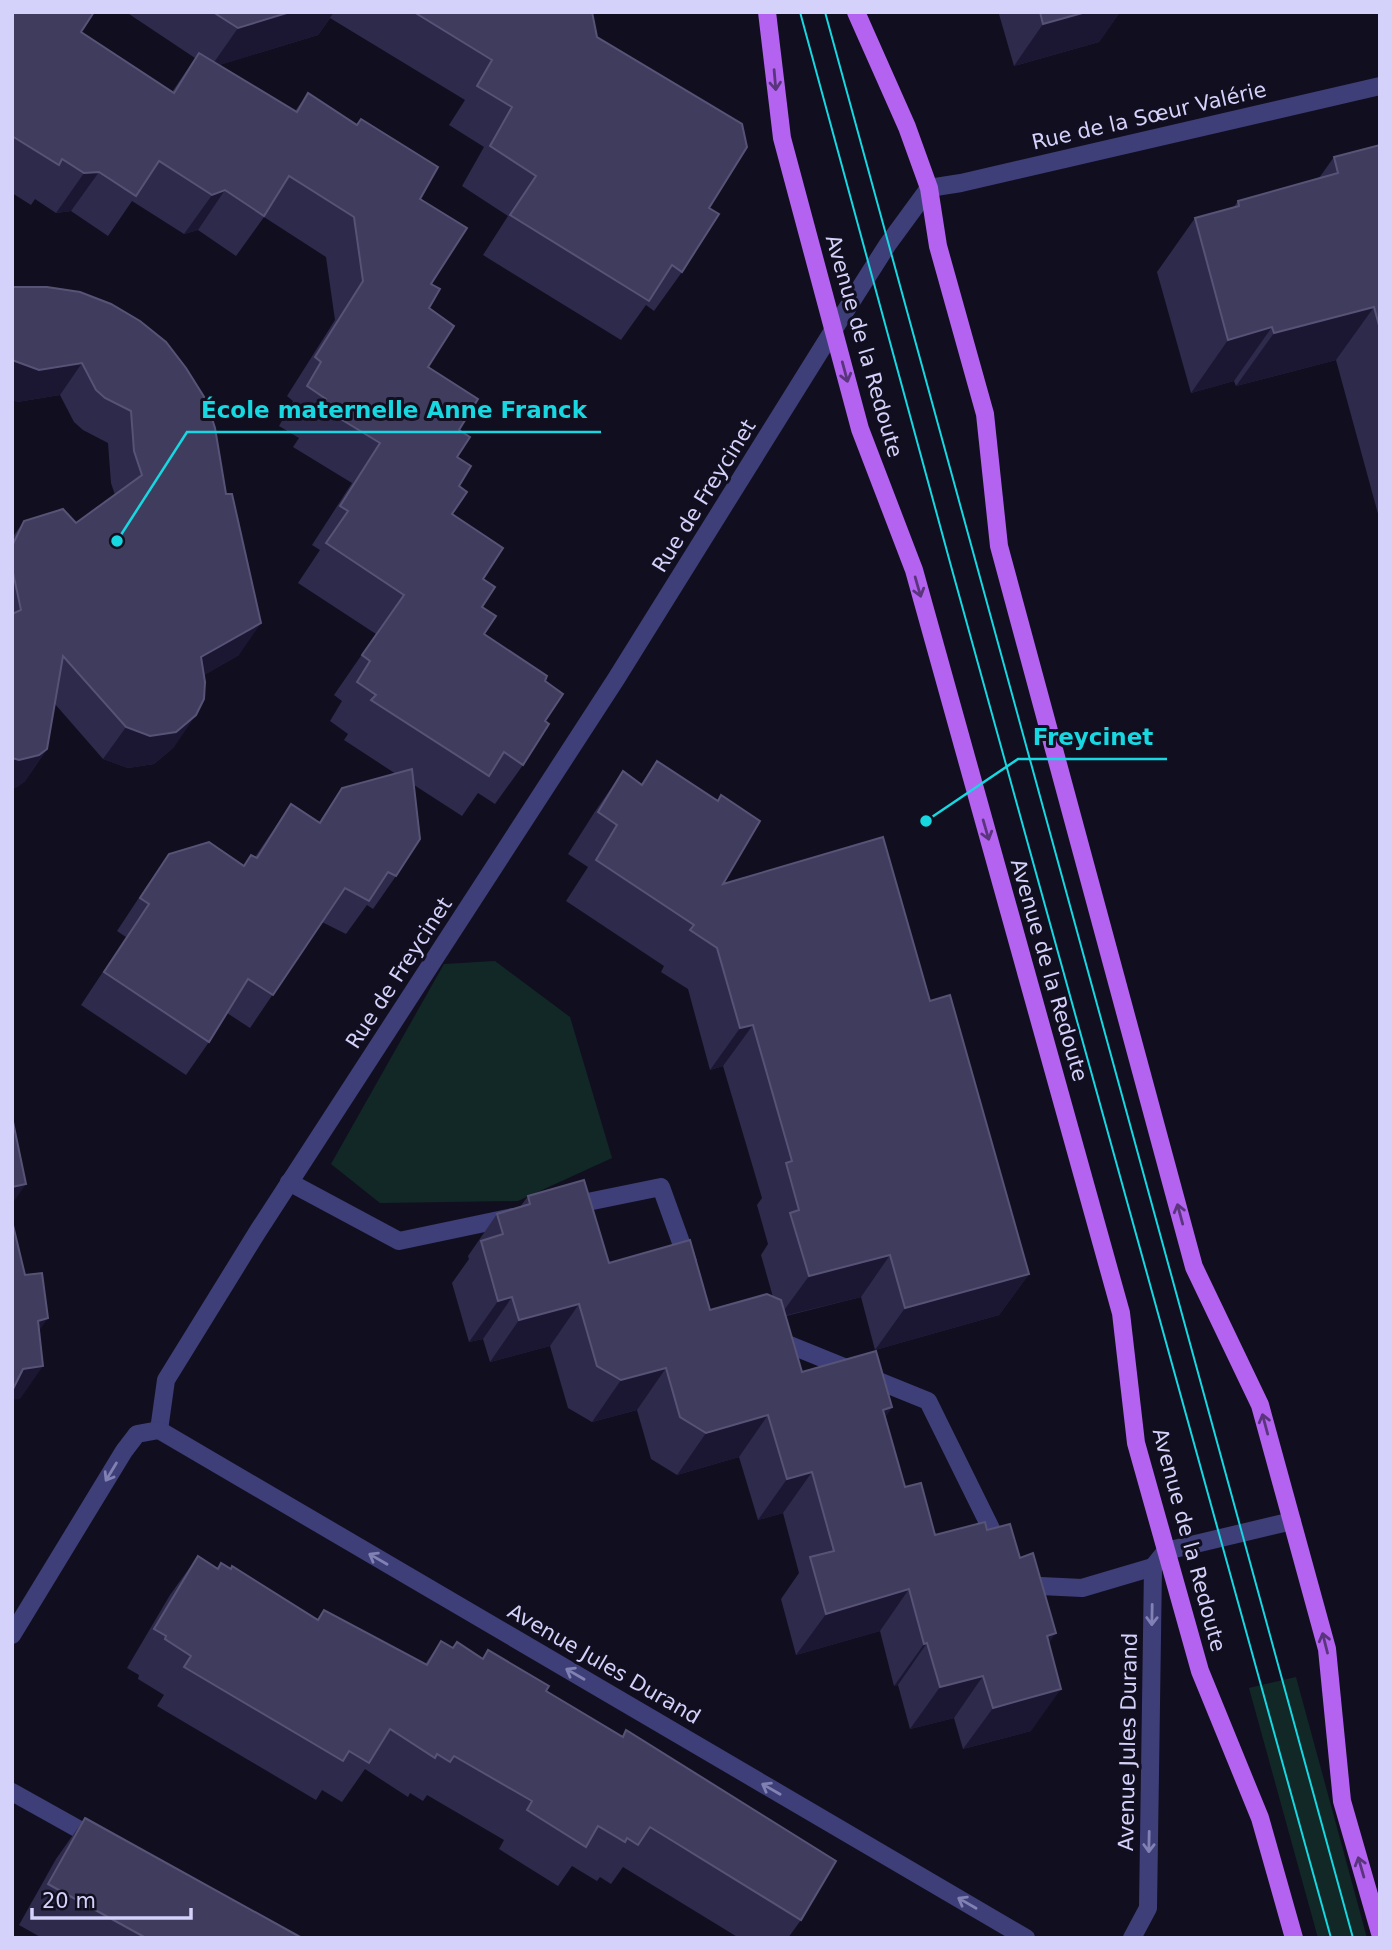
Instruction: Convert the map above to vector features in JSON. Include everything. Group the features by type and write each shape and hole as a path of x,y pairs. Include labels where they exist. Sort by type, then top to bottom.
{"main road":[{"name":"Avenue de la Redoute","path":"767,12 782,138 860,429 914,570 1121,1313 1136,1443 1200,1671 1260,1818 1294,1938"},
{"path":"856,12 907,127 929,188 938,246 985,414 999,546 1194,1267 1260,1405 1292,1521 1331,1669 1342,1801 1380,1933"}],"street":[{"name":"Rue de la Sœur Valérie","path":"929,188 975,180 1380,86"},
{"name":"Rue de Freycinet","path":"159,1430 166,1380 289,1182 616,679 834,328 888,244 929,188"},
{"path":"289,1182 399,1241 530,1214"},
{"path":"556,1209 661,1187 692,1274"},
{"path":"755,1331 928,1401 1019,1585 1082,1588 1153,1567 1166,1551 1292,1521"},
{"path":"12,1635 124,1451 137,1434 159,1430"},
{"name":"Avenue Jules Durand","path":"159,1430 1026,1938"},
{"name":"Avenue Jules Durand","path":"1132,1938 1148,1908 1153,1567"},
{"path":"12,1792 119,1852"}],"green space":[{"path":"495,961 570,1017 612,1158 518,1201 380,1203 331,1164 444,964"},
{"path":"1296,1677 1367,1938 1318,1938 1249,1688"}],"building":[{"path":"12,12 94,12 81,32 174,93 199,53 297,112 308,93 357,125 361,119 438,167 420,199 467,228 431,284 440,289 429,308 454,326 428,367 478,399 459,430 470,437 457,457 471,466 459,486 467,492 452,514 503,548 483,579 495,587 482,607 496,616 484,634 547,676 545,681 563,694 545,721 549,724 523,765 504,752 489,776 371,700 376,695 357,682 370,661 362,655 404,595 326,543 348,511 340,506 380,443 321,407 326,399 307,386 321,362 315,357 363,281 354,217 289,176 264,216 225,190 212,195 159,161 136,196 99,172 84,173 62,159 59,165 12,136"},
{"path":"213,12 290,12 238,28"},
{"path":"414,12 592,12 597,37 742,124 747,147 709,208 719,214 682,272 672,265 649,301 510,215 536,176 490,146 512,107 477,86 492,60"},
{"path":"1040,12 1086,12 1043,24"},
{"path":"1380,145 1380,329 1374,307 1274,333 1272,327 1228,340 1195,218 1239,206 1238,201 1338,173 1334,157"},
{"path":"12,287 47,287 80,292 111,304 140,321 166,342 206,400 215,428 226,494 232,494 261,623 201,657 205,682 204,699 196,715 176,732 150,736 126,727 63,656 47,749 39,755 19,760 12,758 12,614 21,610 12,568 13,544 24,521 63,509 76,523 142,475 134,451 131,411 105,398 96,390 82,363 39,370 12,360"},
{"path":"657,761 718,801 721,795 760,821 723,884 883,837 930,1001 950,995 1029,1274 905,1308 890,1255 809,1276 790,1213 799,1210 786,1163 792,1161 753,1025 740,1028 717,948 690,930 694,925 596,860 617,825 598,812 623,771 642,785"},
{"path":"412,769 420,839 396,876 388,872 369,901 345,888 273,995 248,979 209,1042 104,972 149,904 140,898 169,854 209,842 244,866 251,855 257,858 291,804 320,823 342,788"},
{"path":"12,1117 26,1184 12,1187"},
{"path":"584,1180 609,1263 690,1240 710,1310 767,1294 781,1300 802,1372 876,1351 892,1407 883,1410 905,1487 921,1483 935,1535 985,1522 987,1530 1010,1524 1020,1558 1033,1553 1056,1633 1047,1636 1061,1689 993,1708 983,1676 940,1687 927,1643 924,1644 909,1589 826,1614 810,1557 834,1551 812,1472 787,1479 768,1415 706,1433 680,1417 666,1368 621,1380 597,1366 579,1304 519,1320 512,1297 498,1301 481,1241 503,1234 497,1214 530,1204 528,1196"},
{"path":"12,1221 25,1275 42,1273 48,1318 38,1321 43,1366 23,1369 12,1391"},
{"path":"198,1556 218,1569 221,1563 231,1569 232,1566 318,1620 324,1610 427,1665 441,1641 453,1648 457,1642 483,1659 488,1650 549,1686 546,1691 623,1737 626,1730 836,1861 801,1920 650,1827 638,1845 627,1838 625,1842 598,1826 586,1847 527,1810 532,1801 454,1756 450,1762 437,1754 435,1758 390,1729 369,1763 349,1751 343,1761 184,1667 191,1656 154,1629"},
{"path":"85,1818 302,1938 146,1938 48,1884"}],"tram line":[{"path":"800,12 1331,1938"},
{"path":"825,12 1353,1938"}],"place":[{"name":"École maternelle Anne Franck","path":"117,541"},
{"name":"Freycinet","path":"926,821"}]}
